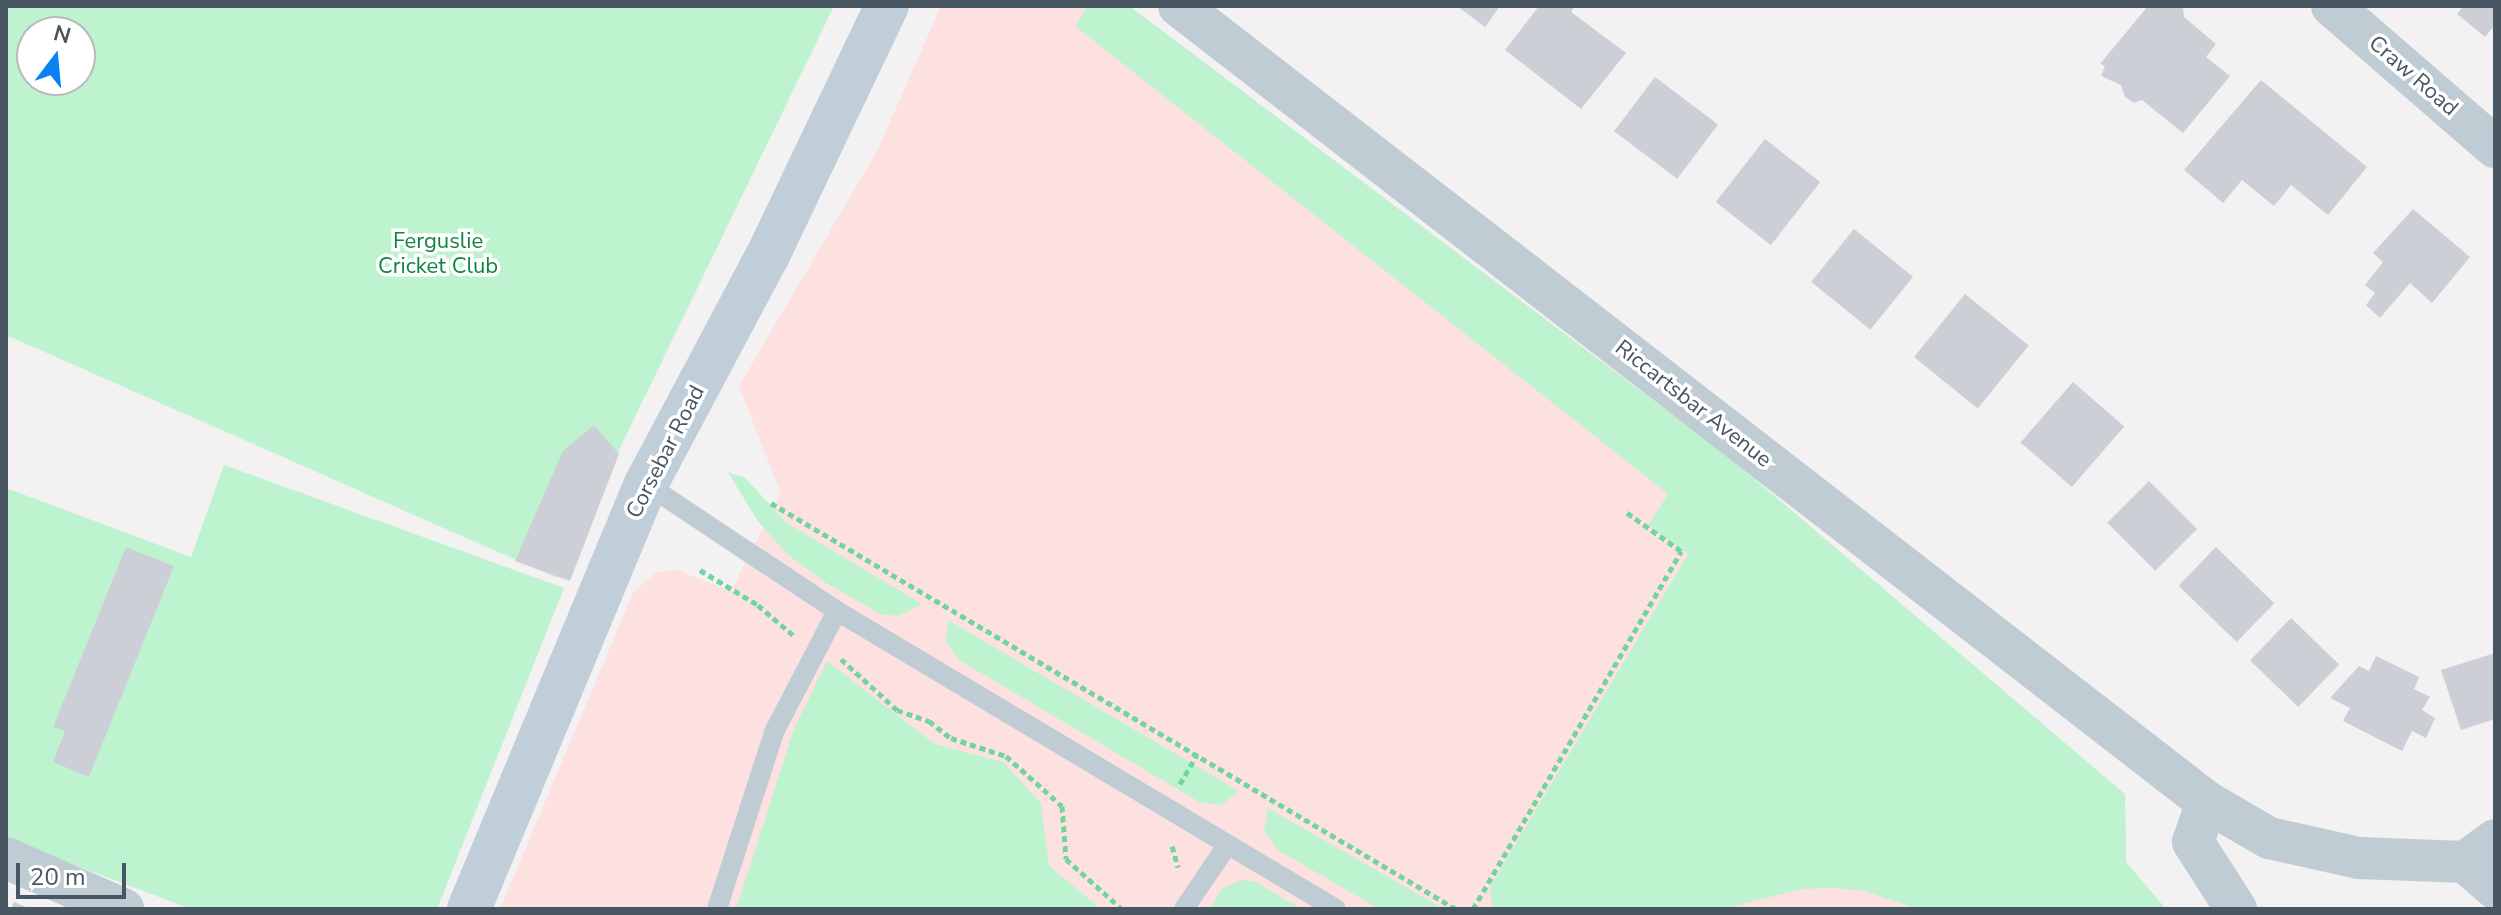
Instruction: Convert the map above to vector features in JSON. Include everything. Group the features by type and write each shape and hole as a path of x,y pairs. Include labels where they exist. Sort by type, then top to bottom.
{"main road":[{"name":"Corsebar Road","path":"469,909 646,484 768,255 887,6"}],"street":[{"name":"Riccartsbar Avenue","path":"1179,6 2207,802 2269,838 2359,858 2485,863"},
{"name":"Craw Road","path":"2332,6 2495,147"},
{"path":"2207,802 2193,842 2236,909"},
{"path":"6,858 102,905"}],"lane":[{"path":"646,484 837,611 1336,909"},
{"path":"717,909 774,732 837,611"},
{"path":"1184,909 1228,844"}],"path":[{"path":"771,503 1456,909"},
{"path":"1473,909 1681,551 1626,512"},
{"path":"700,570 817,648 847,662 897,710 929,721 951,738 1006,756 1062,806 1066,859 1122,909"}],"shaded area":[{"path":"941,6 1129,6 1731,459 2125,794 2126,862 2166,909 500,909 633,593 656,572 677,570 731,591 781,494 739,386 877,151"}],"green space":[{"name":"Ferguslie Cricket Club","path":"6,6 834,6 557,578 6,335"},
{"path":"1088,6 1129,6 1731,459 2125,794 2126,862 2166,909 1918,909 1864,891 1833,888 1802,889 1722,909 1492,909 1490,887 1688,554 1648,525 1668,494 1075,26"},
{"path":"224,465 564,588 437,909 191,909 6,839 6,488 191,557"},
{"path":"728,472 745,478 787,523 922,604 899,616 880,614 826,583 788,555 757,520"},
{"path":"948,620 1239,791 1221,805 1201,803 959,660 946,642"},
{"path":"827,661 935,744 1003,762 1041,803 1049,866 1101,909 736,909 794,729"},
{"path":"1268,808 1442,909 1379,909 1278,850 1264,831"},
{"path":"1241,880 1256,882 1301,909 1209,909 1223,888"}],"building":[{"path":"1457,6 1500,6 1485,27"},
{"path":"1539,6 1575,6 1571,12 1626,53 1581,109 1505,50"},
{"path":"2148,6 2183,6 2184,17 2216,44 2206,57 2230,76 2183,133 2142,100 2134,103 2125,97 2121,85 2101,76 2105,66 2100,64"},
{"path":"2464,6 2495,6 2495,25 2485,37 2457,14"},
{"path":"1655,77 1718,125 1677,179 1614,131"},
{"path":"2261,80 2367,167 2328,215 2291,185 2274,206 2242,180 2223,203 2184,170"},
{"path":"1765,139 1820,182 1771,245 1716,202"},
{"path":"2413,209 2470,257 2432,303 2410,283 2380,318 2366,305 2375,293 2365,285 2383,262 2373,253"},
{"path":"1854,229 1913,277 1870,330 1811,282"},
{"path":"1965,294 2029,346 1978,409 1914,357"},
{"path":"2073,382 2124,427 2072,487 2021,442"},
{"path":"594,425 619,454 570,581 515,561 563,451"},
{"path":"2149,481 2197,529 2155,571 2107,523"},
{"path":"126,547 174,566 89,777 53,762 65,731 53,727"},
{"path":"2216,547 2274,603 2237,642 2178,586"},
{"path":"2291,618 2339,665 2298,707 2250,660"},
{"path":"2495,653 2495,719 2461,730 2441,670"},
{"path":"2376,656 2419,677 2414,689 2430,697 2422,710 2435,718 2426,738 2412,731 2402,751 2343,721 2350,708 2330,698 2359,666 2369,671"},
{"path":"14,902 31,909 11,909"}]}
